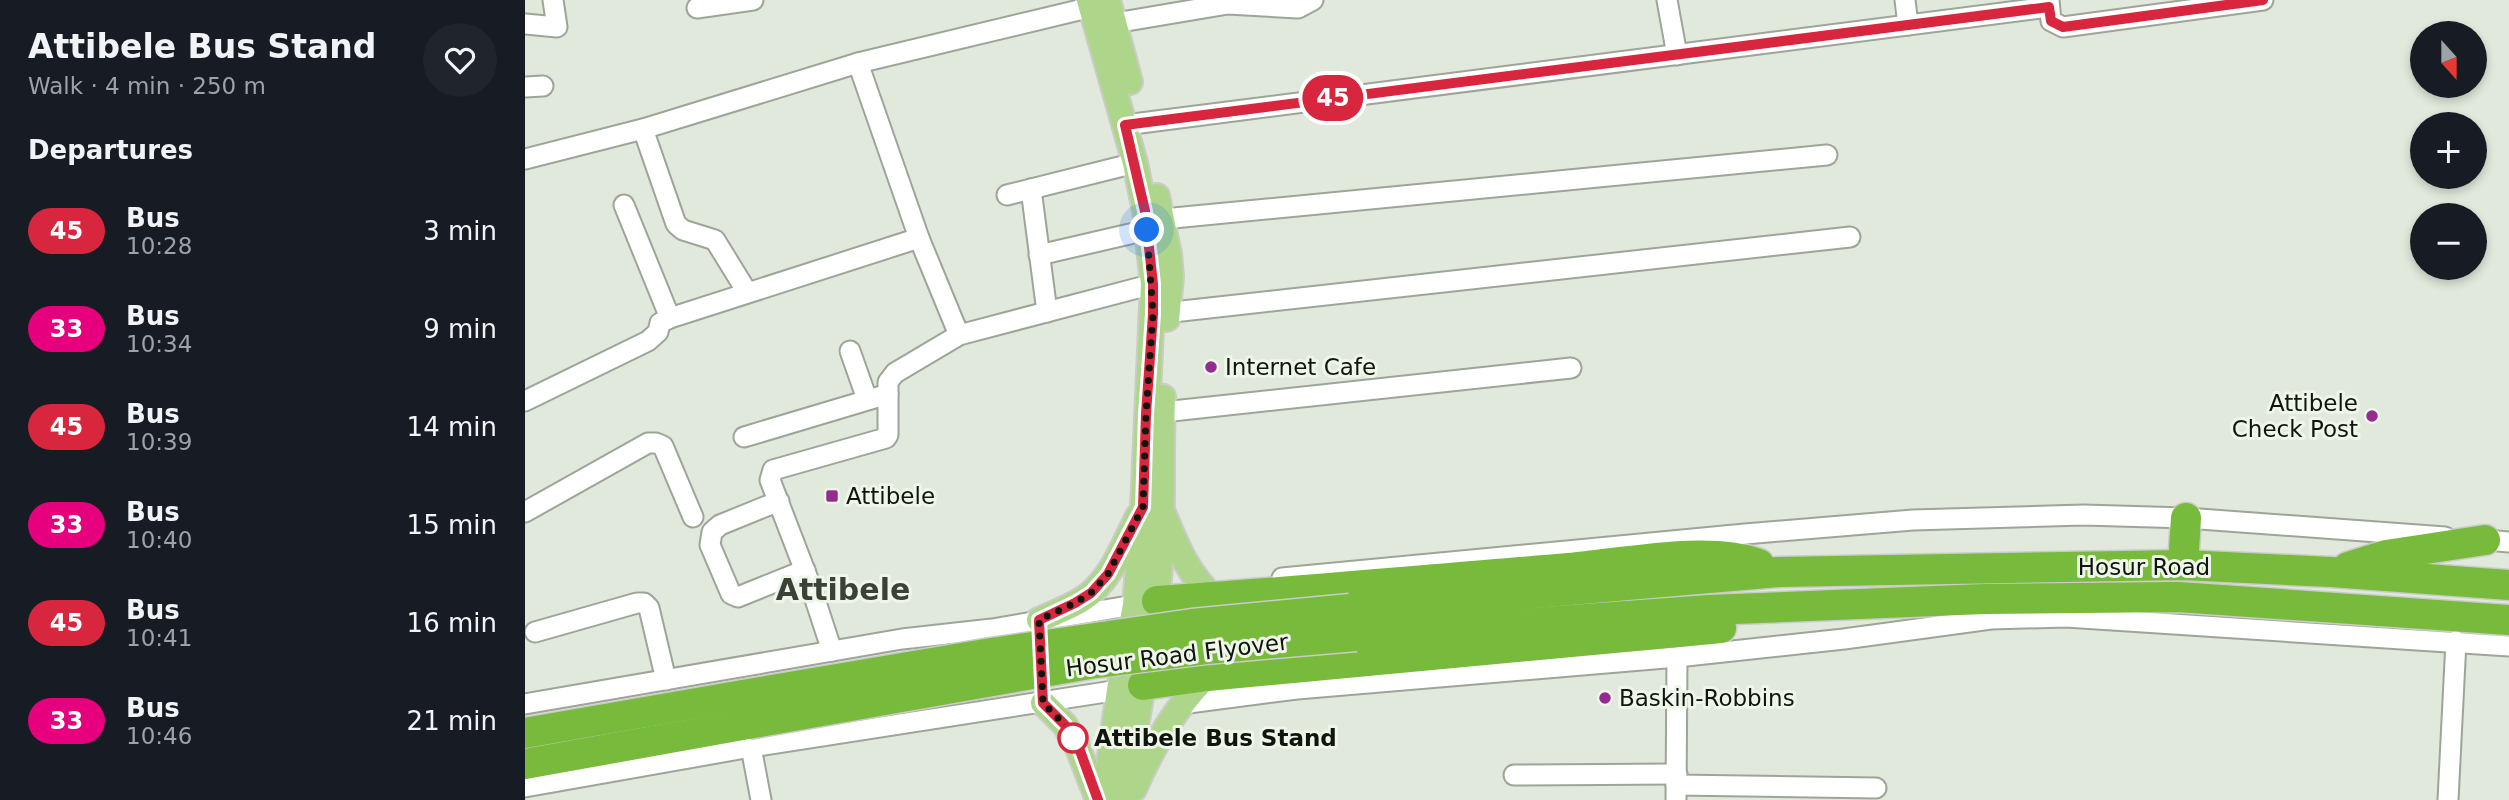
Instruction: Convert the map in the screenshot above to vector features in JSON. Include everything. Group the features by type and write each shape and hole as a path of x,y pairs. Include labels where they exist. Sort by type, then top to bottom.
{"highway":[{"path":"2183,565 2186,518"},
{"path":"2331,572 2386,555 2497,541"},
{"path":"1146,603 1702,555 1744,559 1779,572"},
{"name":"Hosur Road","path":"1779,572 2183,565 2509,585"},
{"name":"Hosur Road Flyover","path":"525,764 747,722 1095,663 1206,649 1353,623 1779,572"},
{"name":"Hosur Road","path":"1795,606 1985,599 2178,597 2509,620"},
{"path":"1131,688 1207,676 1295,679 1723,628 1783,620 1795,606"},
{"name":"Hosur Road Flyover","path":"1353,623 1593,617 1795,606"},
{"name":"Hosur Road Flyover","path":"525,733 747,722"}],"main road":[{"path":"1102,7 1133,124 1155,224 1162,283 1163,412 1152,508 1146,603 1131,688 1104,800"},
{"path":"1133,124 1135,163 1155,224"},
{"path":"1161,313 1146,414 1152,508 1201,586 1213,597"},
{"path":"1039,620 1091,593 1108,574 1152,508"},
{"path":"1127,800 1181,704 1207,676"},
{"path":"1127,800 1131,688"},
{"path":"1043,703 1065,725 1079,748 1098,800"}],"street":[{"path":"525,24 557,27 553,0"},
{"path":"698,8 753,0"},
{"path":"1667,0 1677,55"},
{"path":"1905,0 1908,25"},
{"path":"1133,124 1908,25 2049,4 2051,21 2063,27 2263,0"},
{"path":"525,159 643,129 858,63 1102,7 1228,4 1298,8 1317,1"},
{"path":"858,63 919,238 959,335"},
{"path":"643,129 676,225 683,230 715,240 747,292"},
{"path":"1039,255 1155,224 1826,155"},
{"path":"1007,195 1135,163"},
{"path":"1031,189 1047,312"},
{"path":"624,205 670,318"},
{"path":"1161,313 1850,237"},
{"path":"525,401 648,341 658,332 660,323 670,318 919,238"},
{"path":"832,651 771,480 773,470 886,439 888,382 895,373 959,335 1162,283"},
{"path":"850,351 867,399"},
{"path":"1163,412 1571,368"},
{"path":"744,437 888,394"},
{"path":"525,512 648,443 656,443 663,446 693,517"},
{"path":"779,501 720,525 712,532 711,545 731,594 738,597 805,570"},
{"path":"1207,676 1213,597 1237,582 1913,520 2084,515 2186,518 2497,541"},
{"path":"535,632 645,603 649,608 666,680"},
{"path":"525,704 902,639 1007,626 1146,603"},
{"path":"1181,704 1295,679 1677,657 1844,639 1991,619 2053,617 2509,646"},
{"path":"1039,620 1043,703"},
{"path":"1007,626 1017,707"},
{"path":"2448,800 2456,641"},
{"path":"1677,657 1677,786"},
{"path":"525,787 747,722 1017,707 1131,688"},
{"path":"747,722 761,800"},
{"path":"1514,775 1677,786 1876,788"}],"bus line":[{"name":"45","path":"1098,800 1079,748 1065,725 1043,703 1039,620 1091,593 1108,574 1143,507 1153,284 1145,211 1125,125 2049,7 2051,21 2063,27 2263,0"}],"place":[{"name":"Internet Cafe","path":"1211,367"},
{"name":"Attibele Check Post","path":"2372,416"},
{"name":"Attibele","path":"832,496"},
{"name":"Baskin-Robbins","path":"1605,698"},
{"name":"Attibele Bus Stand","path":"1073,738"}],"district":[{"name":"Attibele","path":"843,589"}],"route":[{"path":"1073,738 1065,725 1043,703 1039,620 1091,593 1108,574 1143,507 1153,314 1153,284 1147,230"}]}
